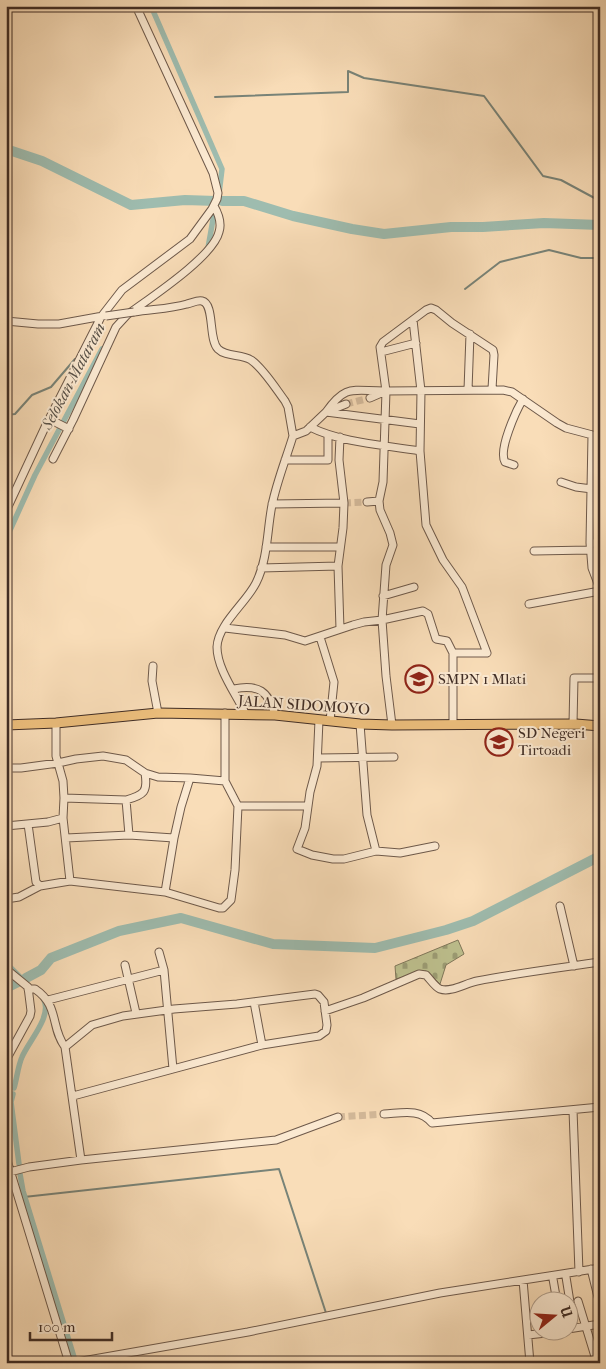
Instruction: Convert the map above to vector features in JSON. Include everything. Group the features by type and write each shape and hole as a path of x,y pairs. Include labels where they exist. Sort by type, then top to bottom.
{"main road":[{"name":"JALAN SIDOMOYO","path":"6,725 56,723 158,713 245,713 360,724 573,724 600,726"}],"street":[{"path":"53,459 116,327 127,315 202,258 214,244 220,230 215,209 218,193 215,180 136,6"},
{"path":"6,511 104,316 116,296 135,279 185,243 215,209"},
{"path":"6,321 59,324 182,306 199,300 207,304 211,318 211,332 216,345 223,352 251,360 285,401 288,407 293,436 272,504 262,568 252,590 224,628 218,641 218,653 222,670 234,689 245,713"},
{"path":"392,725 382,620 386,564 392,545 390,533 381,515 379,501 383,482 386,391 380,347 382,342 426,310 431,308 436,310 493,350 492,389"},
{"path":"413,320 421,391 420,451 426,526 443,560 462,587 487,653 454,652"},
{"path":"468,390 470,334"},
{"path":"381,352 416,343"},
{"path":"293,436 310,426 326,412 335,398 346,391 492,389 512,392 557,423 596,436 590,514 590,547 592,568 600,590 529,604"},
{"path":"370,398 386,391"},
{"path":"514,465 505,462 503,455 510,426 523,399"},
{"path":"326,412 346,404"},
{"path":"326,412 420,424"},
{"path":"52,420 67,429"},
{"path":"310,426 328,435 340,438 420,451"},
{"path":"285,460 328,460 328,435"},
{"path":"340,438 344,503 338,566 340,629"},
{"path":"561,482 576,487 592,489"},
{"path":"366,502 379,501"},
{"path":"272,504 344,503"},
{"path":"590,514 600,513"},
{"path":"534,551 590,547 600,543"},
{"path":"266,547 340,548"},
{"path":"262,568 338,566"},
{"path":"383,596 414,587"},
{"path":"224,628 285,635 305,641 364,622 426,612 436,639 447,641 454,652 453,725"},
{"path":"320,637 334,682 330,721"},
{"path":"153,666 152,681 158,713"},
{"path":"573,724 573,679 600,678"},
{"path":"234,689 248,687 264,691 270,700 275,715"},
{"path":"6,898 19,897 40,886 70,881 165,892 224,908 231,900 234,883 238,806 225,781 225,713"},
{"path":"319,720 318,758 305,828 297,849 312,855 344,858 376,851 400,853 435,846"},
{"path":"56,723 56,756 63,781 63,818 70,881"},
{"path":"360,724 367,815 376,851"},
{"path":"6,768 21,768 103,756 126,760 145,773 158,776 225,781"},
{"path":"318,758 394,757"},
{"path":"64,798 126,800 139,797 144,792 145,773"},
{"path":"165,892 174,838 190,778"},
{"path":"126,800 129,835"},
{"path":"238,806 308,806"},
{"path":"6,826 63,818"},
{"path":"28,824 36,882 40,886"},
{"path":"66,838 129,835 174,838"},
{"path":"560,906 574,966"},
{"path":"159,952 164,970 172,1069"},
{"path":"6,957 7,968 28,988 35,989 48,1000 53,1010 59,1038 65,1047 81,1160"},
{"path":"325,1011 363,998 419,974 426,975 437,987 446,989 513,974 600,962"},
{"path":"125,965 136,1014"},
{"path":"48,1000 164,970"},
{"path":"6,1060 30,1016 28,988"},
{"path":"65,1047 92,1025 109,1019 136,1014 315,994 321,998 325,1011 327,1029 324,1034 319,1036 262,1045 73,1096"},
{"path":"254,1002 262,1045"},
{"path":"384,1114 415,1112 425,1116 432,1123 600,1107"},
{"path":"573,1110 579,1272"},
{"path":"11,1171 81,1160 276,1140 338,1117"},
{"path":"6,1157 71,1362 248,1332 440,1293 600,1268"},
{"path":"591,1269 598,1297"},
{"path":"566,1277 568,1292"},
{"path":"553,1279 555,1292"},
{"path":"523,1280 528,1335"},
{"path":"578,1301 596,1363"},
{"path":"578,1328 600,1324"},
{"path":"528,1342 530,1363"}],"green space":[{"path":"458,940 464,954 446,965 440,984 426,971 396,979 395,966"}],"waterway":[{"name":"Selokan Mataram","path":"151,6 222,169 219,194"},
{"path":"215,97 348,92 348,71 364,78 484,96 543,176 561,180 600,201"},
{"path":"6,149 42,161 131,205 185,200 216,201"},
{"path":"222,201 244,201 293,216 384,234 451,227 544,223 600,225"},
{"name":"Selokan Mataram","path":"208,248 215,208"},
{"path":"465,289 500,262 549,250 581,258 600,258"},
{"name":"Selokan Mataram","path":"6,539 35,475 102,349"},
{"path":"6,415 15,414 32,395 51,387 75,359"},
{"path":"26,978 41,970 51,958 119,931 181,918 273,944 375,948 446,930 473,921 600,856"},
{"name":"Selokan Mataram","path":"11,968 22,979"},
{"path":"6,988 20,981"},
{"name":"Selokan Mataram","path":"14,1088 19,1064 45,1014 44,1000"},
{"name":"Selokan Mataram","path":"13,1094 11,1102 19,1164"},
{"path":"24,1197 279,1169 326,1313"},
{"name":"Selokan Mataram","path":"20,1174 23,1191 74,1357"}],"tunnel":[{"path":"346,404 370,398"},
{"path":"344,503 367,502"},
{"path":"338,1117 384,1114"}],"place":[{"name":"SMPN 1 Mlati","path":"419,679"},
{"name":"SD Negeri Tirtoadi","path":"499,742"}]}
